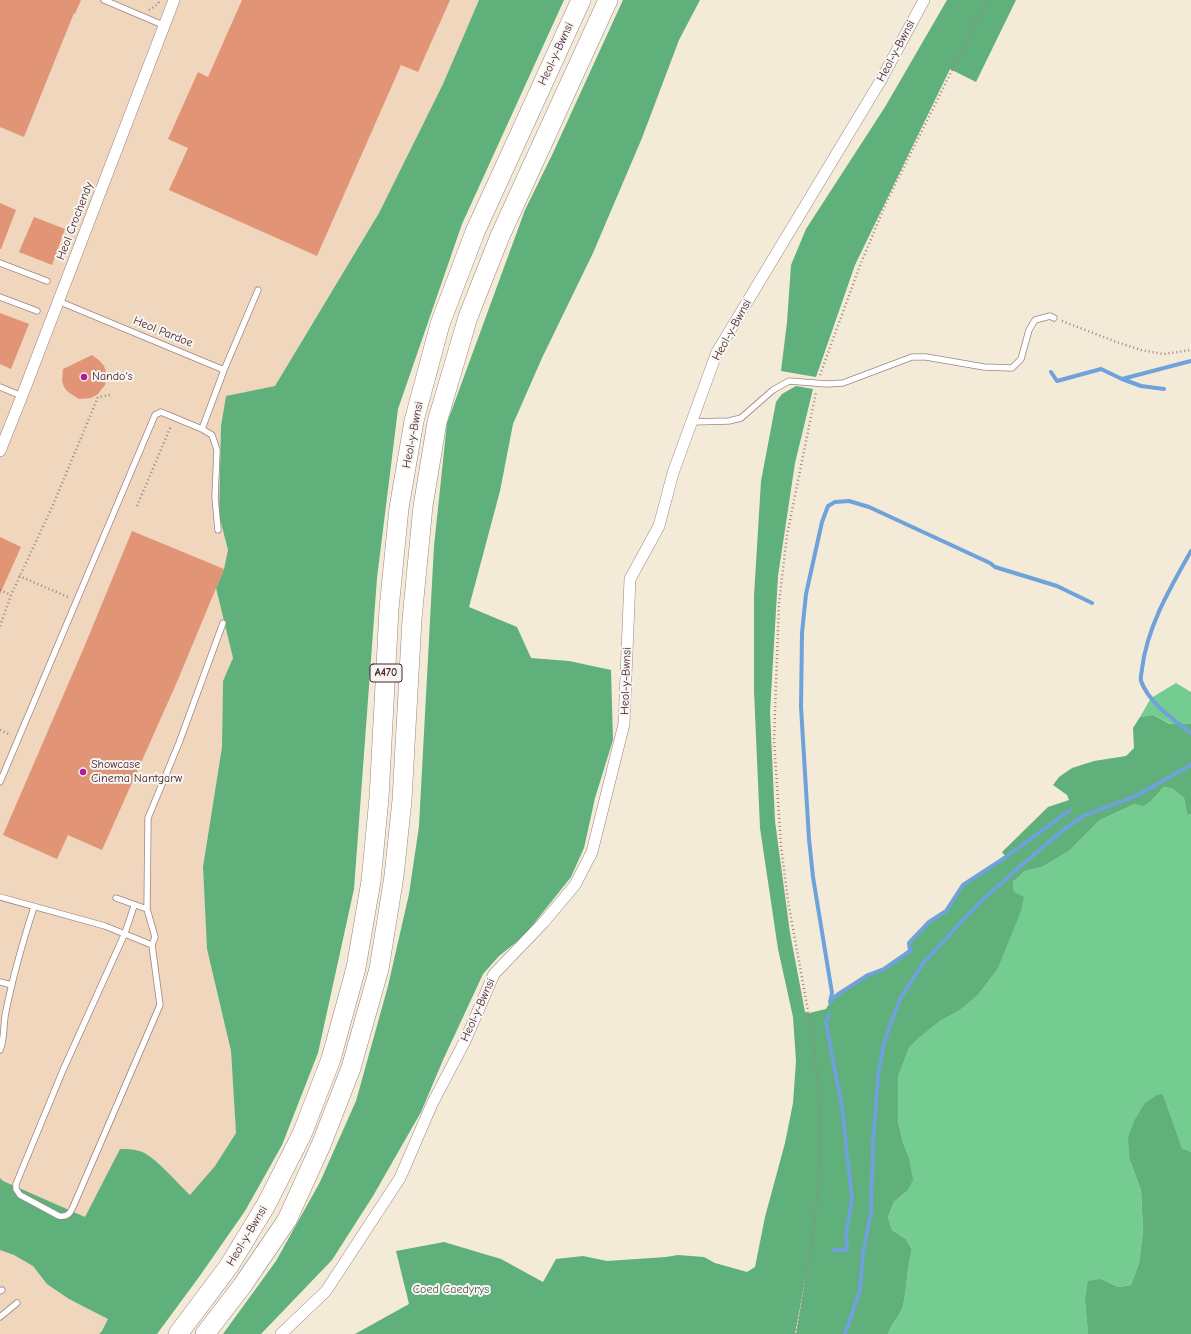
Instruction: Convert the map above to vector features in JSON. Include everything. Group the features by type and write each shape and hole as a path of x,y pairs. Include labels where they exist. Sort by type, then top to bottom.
{"highway":[{"name":"Heol-y-Bwnsi","path":"178,1334 229,1266 266,1206 302,1134 331,1059 356,968 371,881 379,798 389,609 399,508 414,421 440,324 475,232 581,0"},
{"name":"Heol-y-Bwnsi","path":"205,1334 242,1286 287,1220 322,1145 352,1068 379,969 394,876 402,800 412,619 423,506 437,422 468,316 500,236 608,0"}],"street":[{"name":"Heol Crochendy","path":"0,450 22,396 163,25 174,0"},
{"name":"Heol-y-Bwnsi","path":"281,1334 326,1291 400,1178 432,1104 465,1041 494,974 543,923 575,885 592,852 624,724 630,579 658,526 673,474 717,352 881,80 924,0"}],"lane":[{"path":"104,0 163,25"},
{"path":"0,263 47,281"},
{"path":"202,429 212,406 224,370 258,290"},
{"path":"0,296 37,311"},
{"name":"Heol Pardoe","path":"58,301 224,370"},
{"path":"692,422 729,421 741,418 773,390 789,381 843,383 912,357 926,357 984,366 1012,368 1021,359 1029,330 1035,320 1050,316 1054,318"},
{"path":"0,387 22,396"},
{"path":"0,782 155,415 161,412 202,429 212,435 217,450 215,497 218,530"},
{"path":"134,906 124,933 63,1070 16,1184 16,1189 20,1195 59,1216 65,1217 70,1213 73,1207 160,1005 152,945 155,937 147,909 148,818 180,743 223,623"},
{"path":"0,897 105,926 152,945"},
{"path":"116,898 134,906 147,909"},
{"path":"0,1050 3,1012 34,907"},
{"path":"0,982 12,985"},
{"path":"0,1317 17,1303"}],"path":[{"path":"796,1334 811,1247 819,1186 820,1112 814,1044 788,901 781,846 774,740 779,603 787,535 818,383 858,268 886,203 987,0"},
{"path":"1054,318 1141,350 1164,354 1191,350"},
{"path":"0,626 19,576 53,505 98,397 110,395"},
{"path":"137,506 174,418"},
{"path":"19,576 76,601"},
{"path":"0,590 11,595"}],"shaded area":[{"path":"0,0 479,0 443,84 379,213 275,386 226,396 221,426 219,515 228,550 224,569 216,588 233,658 223,681 222,747 203,867 207,949 231,1051 236,1133 215,1166 173,1216 106,1334 0,1334"}],"green space":[{"path":"479,0 564,0 462,224 398,409 377,578 354,889 318,1053 282,1145 245,1211 157,1334 99,1334 108,1319 69,1299 47,1284 33,1266 14,1255 0,1250 0,1178 3,1181 85,1217 120,1149 134,1150 145,1153 158,1163 190,1195 215,1166 236,1133 231,1051 207,949 203,867 222,747 223,681 233,658 216,588 224,569 228,550 219,515 221,426 226,396 275,386 379,213 443,84"},
{"path":"623,0 700,0 679,40 642,138 593,253 542,358 513,424 500,491 469,607 517,627 531,658 569,661 611,670 613,740 595,798 584,848 571,877 524,936 499,956 483,974 443,1060 421,1112 373,1196 332,1260 261,1334 223,1334 276,1261 320,1182 356,1101 388,986 409,894 419,826 434,546 447,423 525,210 552,155"},
{"path":"947,0 1016,0 976,82 950,69 855,265 816,377 781,371 787,322 791,265 806,229 885,107"},
{"name":"Coed Caedyrys","path":"796,386 813,389 795,463 778,576 770,712 775,821 790,933 805,1012 809,1013 826,1009 837,995 868,975 884,969 910,951 909,943 929,922 946,911 963,885 1006,857 1002,852 1048,807 1069,800 1067,795 1053,785 1059,777 1072,768 1094,761 1126,756 1134,748 1133,728 1140,717 1153,715 1170,724 1191,724 1191,814 1187,814 1184,798 1173,789 1164,787 1144,806 1135,804 1100,820 1069,851 1042,867 1025,871 1013,882 1014,892 1024,897 1021,911 997,970 977,996 960,1010 940,1021 909,1048 898,1077 898,1121 909,1158 913,1180 907,1191 894,1202 888,1217 892,1230 906,1239 912,1250 903,1306 888,1334 796,1334 807,1269 795,1334 355,1334 409,1304 396,1251 444,1242 501,1259 543,1282 556,1259 583,1256 607,1261 678,1255 704,1257 715,1263 747,1272 755,1267 765,1217 785,1143 793,1103 796,1061 793,1017 778,949 760,828 754,691 754,596 761,481 776,402 782,394"},
{"path":"1176,683 1191,692 1191,724 1171,724 1153,715 1140,717 1151,698"},
{"path":"1164,787 1173,789 1184,798 1187,814 1191,814 1191,1152 1182,1148 1163,1094 1130,1161 1141,1190 1143,1232 1139,1263 1131,1285 1118,1287 1101,1279 1085,1301 1088,1334 888,1334 903,1306 912,1250 906,1239 892,1230 888,1217 894,1202 907,1191 909,1158 898,1121 898,1077 909,1048 940,1021 960,1010 977,996 997,970 1014,892 1013,882 1025,871 1042,867 1069,851 1100,820 1135,804 1153,799"},
{"path":"1163,1094 1182,1148 1191,1152 1191,1334 1088,1334 1085,1301 1088,1281 1101,1279 1118,1287 1131,1285 1139,1263 1143,1232 1141,1190 1130,1161 1128,1138 1134,1121 1145,1103 1157,1095"}],"building":[{"path":"0,0 81,0 75,14 74,13 24,137 0,127"},
{"path":"242,0 450,0 418,72 401,65 317,256 169,190 188,148 168,139 198,72 208,77"},
{"path":"0,203 16,210 1,249 0,249"},
{"path":"34,217 65,229 52,265 19,252"},
{"path":"0,313 29,324 11,369 0,364"},
{"name":"Nando's","path":"92,355 104,366 106,372 105,385 98,394 91,398 79,399 68,392 64,387 62,381 63,369"},
{"name":"Showcase Cinema Nantgarw","path":"132,531 224,569 177,682 102,850 68,835 57,859 3,835 85,645"},
{"path":"0,537 21,547 0,594"}],"waterway":[{"path":"1122,379 1191,361"},
{"path":"1051,372 1057,381 1101,369 1141,386 1164,389"},
{"path":"830,1002 832,993 813,877 809,839 801,707 802,633 806,594 822,522 828,506 835,502 849,501 869,507 990,563 995,567 1057,586 1092,603"},
{"path":"1191,551 1160,608 1154,623 1145,653 1141,678 1145,689 1156,703 1169,716 1191,733"},
{"path":"845,1334 860,1290 863,1254 871,1212 873,1144 878,1077 884,1042 900,999 924,962 980,902 1062,831 1083,816 1138,795 1191,765"},
{"path":"831,1001 837,995 868,975 884,969 910,951 909,943 929,922 946,911 963,885 1006,857 1070,810"},
{"path":"829,1014 826,1022 842,1108 852,1199 846,1233 847,1250 833,1250"}],"place":[{"name":"Nando's","path":"84,377"},
{"name":"Showcase Cinema Nantgarw","path":"83,772"}]}
